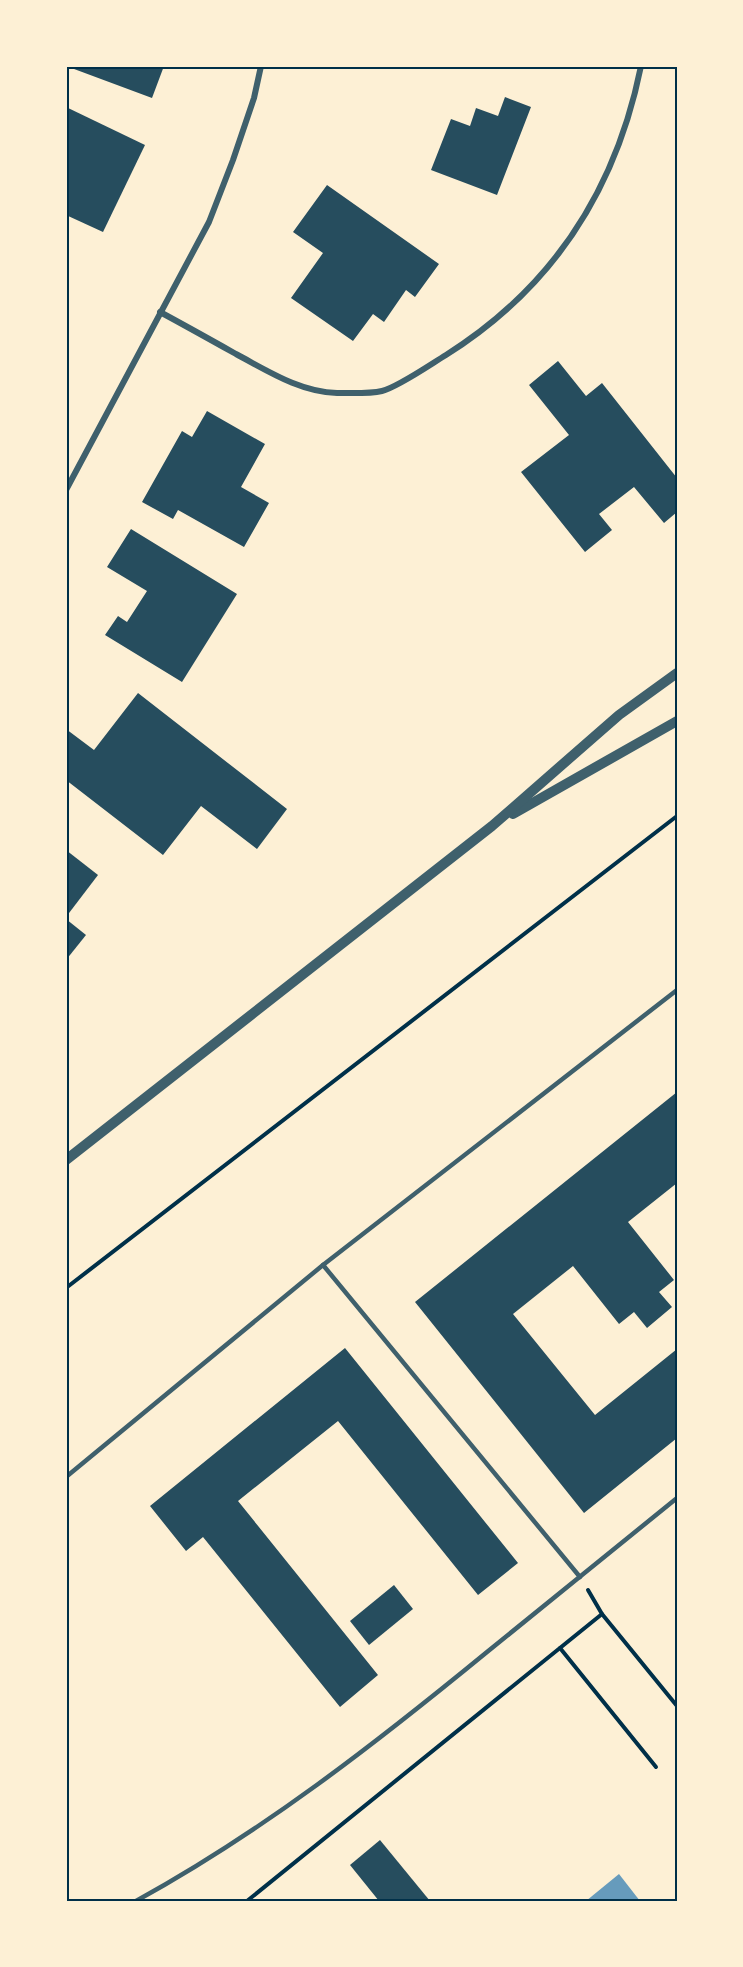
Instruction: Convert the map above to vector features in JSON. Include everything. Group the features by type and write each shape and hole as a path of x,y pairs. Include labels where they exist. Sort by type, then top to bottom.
{"street":[{"path":"66,490 209,222 237,150 254,98 261,66"},
{"path":"160,312 291,384 335,393 383,391 435,361 490,324 540,277 581,223 613,163 625,131 641,66"},
{"path":"66,1160 492,826 619,716 677,673"},
{"path":"492,826 677,721"}],"lane":[{"path":"66,1477 323,1265 677,990"},
{"path":"323,1265 580,1577"},
{"path":"136,1901 175,1880 317,1785 396,1726 677,1498"}],"path":[{"path":"66,1288 677,816"},
{"path":"580,1577 602,1614 677,1706"},
{"path":"247,1901 602,1614"},
{"path":"560,1648 656,1767"}],"water":[{"path":"619,1874 640,1901 586,1901"}],"building":[{"path":"66,66 164,66 152,98"},
{"path":"505,97 531,107 497,195 431,170 451,119 470,126 476,108 498,116"},
{"path":"66,107 145,145 103,232 66,215"},
{"path":"327,185 439,264 415,297 406,290 384,322 373,314 353,341 291,298 323,253 293,232"},
{"path":"558,361 586,396 602,383 677,478 677,512 664,523 634,487 599,514 612,530 585,552 521,472 569,435 529,385"},
{"path":"207,411 265,444 241,487 269,503 244,547 178,510 173,519 142,502 182,431 192,437"},
{"path":"131,529 237,594 182,682 105,635 118,616 127,622 147,591 107,567"},
{"path":"138,693 287,809 257,849 201,806 163,855 66,780 66,729 94,750"},
{"path":"66,850 98,875 66,917"},
{"path":"66,919 86,935 66,960"},
{"path":"677,1092 677,1183 628,1222 674,1280 659,1292 672,1307 647,1328 634,1312 619,1324 573,1266 513,1314 595,1415 677,1349 677,1438 584,1513 415,1302"},
{"path":"345,1348 518,1563 478,1595 338,1421 238,1501 378,1675 340,1707 203,1537 186,1551 150,1506"},
{"path":"394,1585 413,1609 369,1645 350,1621"},
{"path":"380,1840 430,1901 379,1901 350,1865"}]}
